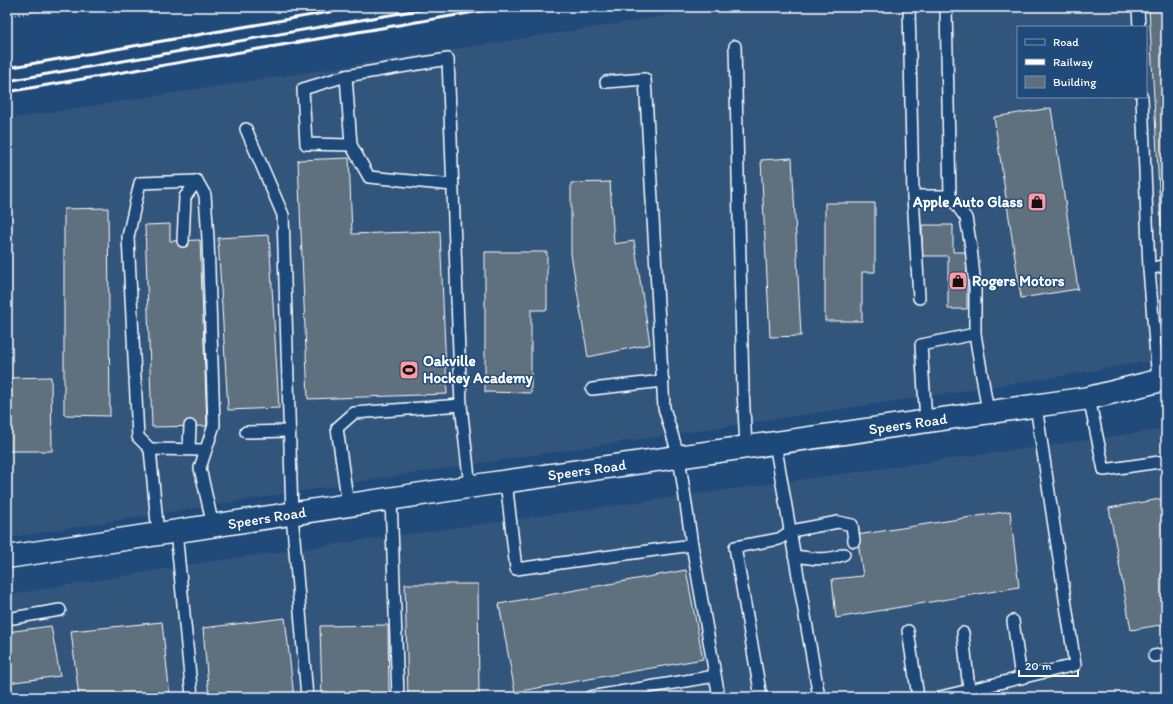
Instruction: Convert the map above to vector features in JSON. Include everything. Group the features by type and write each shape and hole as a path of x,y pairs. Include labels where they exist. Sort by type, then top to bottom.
{"main road":[{"name":"Speers Road","path":"7,557 506,481 679,458 746,446 1089,398 1162,380"}],"lane":[{"path":"909,7 913,196 918,298"},
{"path":"946,7 950,196 966,218 972,247 975,287 975,334 988,412"},
{"path":"1138,7 1139,26"},
{"path":"735,46 743,390 746,446"},
{"path":"351,145 306,144 303,89 346,76 448,59 462,405 470,487"},
{"path":"346,76 351,145 369,177 453,186"},
{"path":"606,82 645,79 664,408 679,458 692,545 719,697"},
{"path":"1142,98 1149,269 1162,380"},
{"path":"246,129 283,215 292,514 307,697"},
{"path":"183,241 185,198 197,181"},
{"path":"192,697 167,533 150,449 138,437 128,237 140,183 197,181"},
{"path":"197,181 205,195 214,409 214,424 200,468 213,526"},
{"path":"913,196 950,196"},
{"path":"1149,269 1166,265"},
{"path":"926,421 921,345 975,334"},
{"path":"592,390 663,381"},
{"path":"1089,398 1104,470 1166,461"},
{"path":"348,505 337,428 354,413 462,405"},
{"path":"940,697 1075,665 1036,406"},
{"path":"189,449 190,426"},
{"path":"246,432 289,432"},
{"path":"775,443 819,697"},
{"path":"150,449 205,450"},
{"path":"506,481 516,569 692,545"},
{"path":"391,499 398,697"},
{"path":"761,697 735,547 779,539 791,531 838,522 852,524 854,541"},
{"path":"794,556 825,559 835,558 844,554"},
{"path":"7,619 60,610"},
{"path":"1013,621 1021,678"},
{"path":"908,631 918,697"},
{"path":"963,633 969,690"},
{"path":"1154,656 1166,654"},
{"path":"590,697 716,676"}],"path":[{"path":"7,16 61,7"}],"shaded area":[{"path":"709,7 1166,7 1166,356 1156,360 1069,375 435,470 7,538 7,119 641,20"},
{"path":"1166,429 1166,697 7,697 7,595 200,563"}],"building":[{"path":"1149,7 1166,7 1166,226 1161,226"},
{"path":"1051,108 1078,289 1021,298 994,117"},
{"path":"349,158 352,234 440,231 447,394 308,399 298,160"},
{"path":"792,158 801,336 770,337 761,160"},
{"path":"610,182 614,244 634,241 650,344 588,357 571,254 571,183"},
{"path":"825,203 875,203 875,272 862,272 862,321 825,321"},
{"path":"108,208 110,416 64,415 64,209"},
{"path":"170,224 170,241 200,240 207,426 152,427 145,225"},
{"path":"922,225 953,225 953,252 967,252 967,309 948,309 948,256 922,256"},
{"path":"269,235 279,408 228,410 218,238"},
{"path":"485,252 547,252 547,310 531,310 531,393 485,392"},
{"path":"51,377 52,451 8,451 7,378"},
{"path":"1166,498 1166,624 1131,630 1109,508"},
{"path":"1010,511 1019,587 836,618 832,579 863,576 857,535"},
{"path":"686,570 703,659 515,692 499,604"},
{"path":"405,584 478,584 479,697 408,697"},
{"path":"285,618 294,697 209,697 203,628"},
{"path":"162,622 170,697 79,697 71,631"},
{"path":"388,625 389,697 322,697 320,626"},
{"path":"51,626 60,676 7,683 7,632"}],"railway":[{"path":"7,68 358,7"},
{"path":"7,81 436,7"},
{"path":"7,92 504,7"}],"place":[{"name":"Apple Auto Glass","path":"1037,202"},
{"name":"Rogers Motors","path":"958,281"},
{"name":"Oakville Hockey Academy","path":"409,370"}]}
